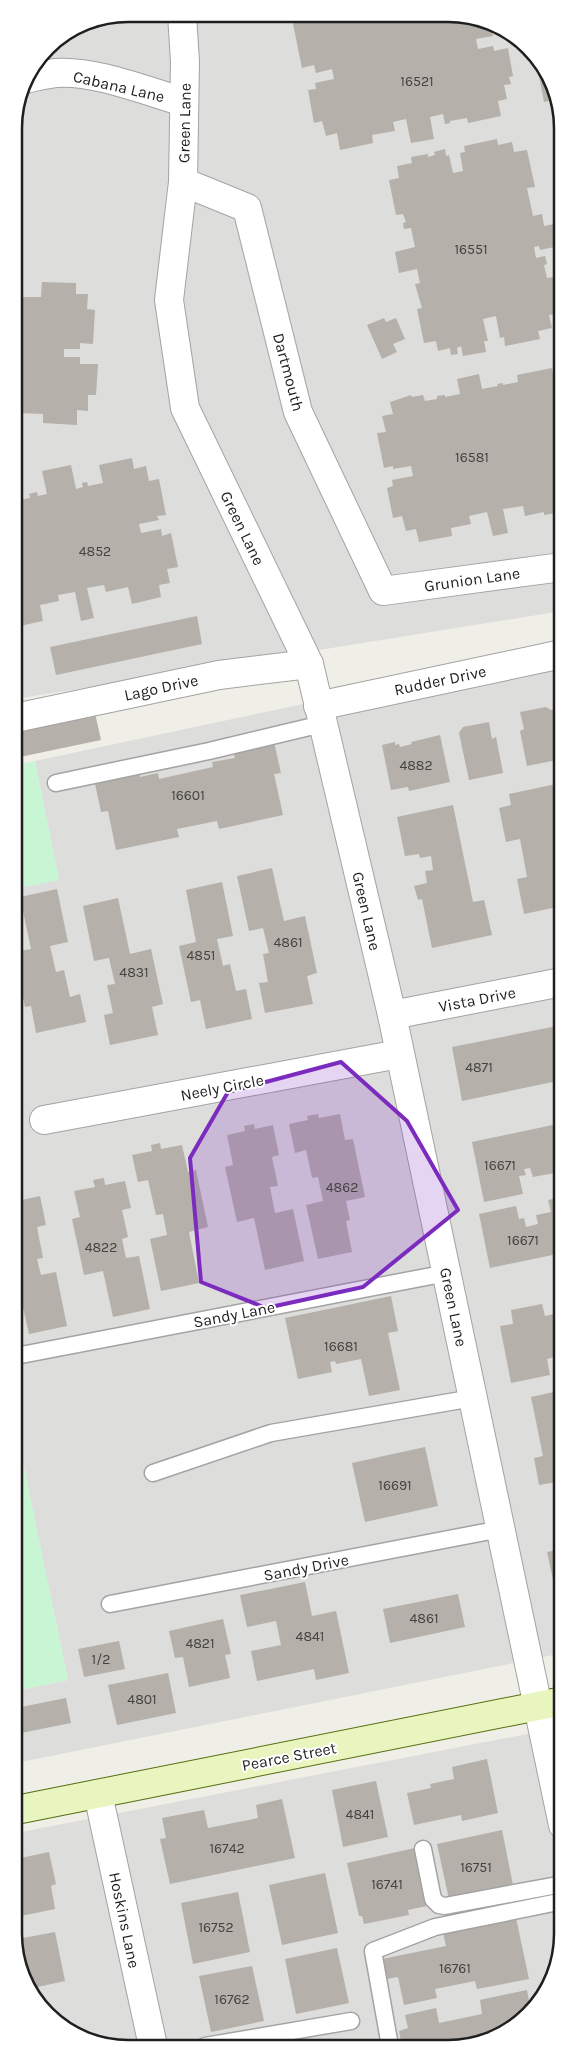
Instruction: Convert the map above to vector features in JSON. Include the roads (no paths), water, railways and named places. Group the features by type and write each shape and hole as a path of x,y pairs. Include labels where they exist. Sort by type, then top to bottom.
{"street":[{"name":"Green Lane","path":"183,22 186,62 183,182 169,300 185,408 309,664 392,1015 501,1529 550,1703 554,1740"},
{"name":"Cabana Lane","path":"36,77 54,73 75,73 184,102"},
{"name":"Dartmouth","path":"183,182 247,208 298,412 383,591"},
{"name":"Grunion Lane","path":"383,591 554,568"},
{"name":"Rudder Drive","path":"320,715 554,656"},
{"name":"Lago Drive","path":"23,716 219,675 309,664"},
{"name":"Vista Drive","path":"392,1015 554,984"},
{"name":"Neely Circle","path":"44,1120 399,1054"},
{"name":"Pearce Street","path":"22,1809 550,1703"},
{"name":"Hoskins Lane","path":"98,1794 152,2040"}],"lane":[{"path":"56,783 210,751 320,715"},
{"name":"Sandy Lane","path":"22,1355 447,1273"},
{"path":"153,1473 270,1433 473,1398"},
{"name":"Sandy Drive","path":"110,1604 501,1529"},
{"path":"423,1849 433,1900 439,1905 445,1906 554,1886"},
{"path":"389,2040 372,1951 435,1927 554,1902"},
{"path":"240,2040 351,2021"}]}
